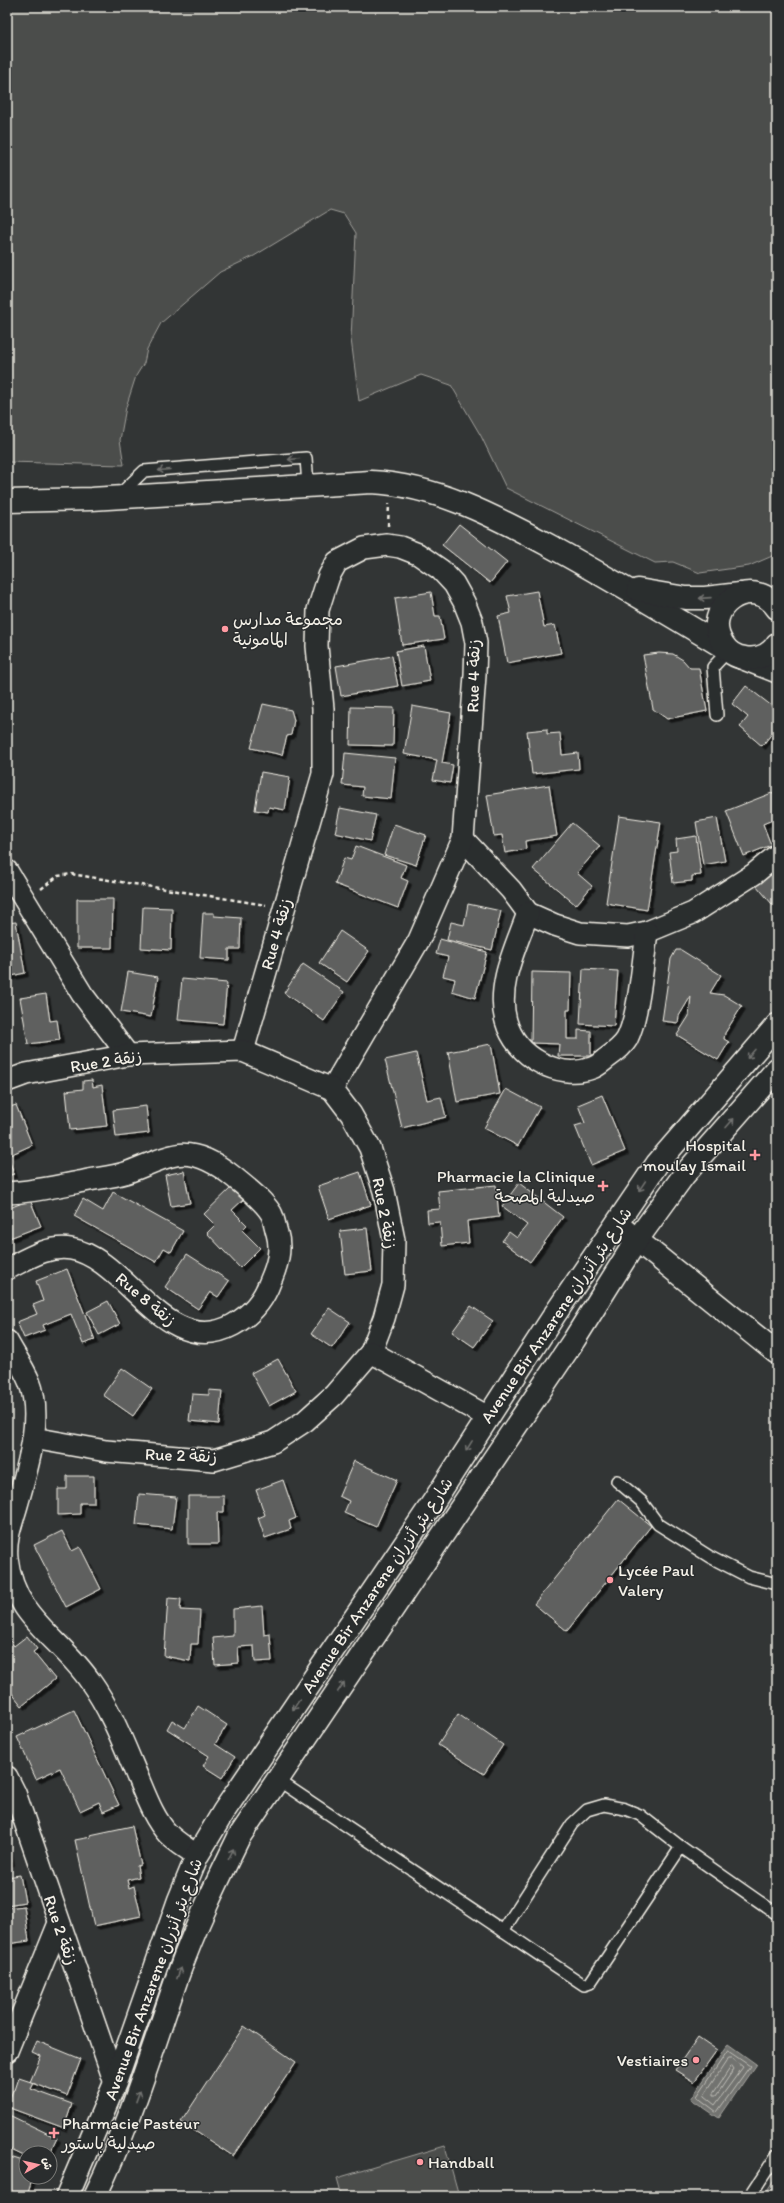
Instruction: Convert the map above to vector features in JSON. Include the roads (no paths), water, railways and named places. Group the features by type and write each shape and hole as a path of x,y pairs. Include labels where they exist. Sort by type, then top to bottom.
{"main road":[{"path":"7,501 116,498 308,485 390,483 408,486 479,510 625,587 731,652 761,657 769,653 777,644"},
{"path":"625,587 686,598 705,598 777,591"},
{"path":"731,652 717,630 719,616 726,603 749,593 765,596 777,608"},
{"name":"Avenue Bir Anzarene شارع بئر أنزران","path":"67,2196 115,2083 179,1900 197,1856 224,1811 434,1501 488,1417 657,1164 777,1024"},
{"name":"Avenue Bir Anzarene شارع بئر أنزران","path":"95,2196 129,2120 179,1974 210,1895 239,1837 570,1346 636,1241 684,1175 777,1070"},
{"path":"617,1224 636,1241 777,1353"}],"street":[{"name":"Rue 4 زنقة","path":"243,1051 283,908 323,774 322,709 317,646 318,610 329,576 337,562 364,548 387,545 418,554 441,570 454,584 464,602 472,622 476,643 463,839 419,940 332,1089"},
{"path":"731,652 777,672"},
{"path":"463,839 511,890 528,913 555,925 580,933 628,936 647,932 693,913 716,900 754,874 777,855"},
{"path":"7,871 82,994 128,1055"},
{"path":"528,913 505,976 506,1021 520,1047 546,1066 561,1072 593,1068 613,1054 626,1040 633,1024 647,932"},
{"name":"Rue 2 زنقة","path":"7,1081 26,1074 128,1055 243,1051 332,1089 351,1114 370,1148 384,1191 394,1240 393,1285 384,1318 371,1352 334,1394 305,1421 273,1442 214,1460 106,1451 33,1438"},
{"name":"Rue 8 زنقة","path":"7,1193 123,1174 176,1154 199,1156 225,1170 250,1190 272,1214 279,1241 278,1263 268,1288 258,1304 242,1320 226,1329 202,1332 178,1327 142,1300 123,1280 98,1259 72,1249 46,1250 7,1269"},
{"path":"7,1341 29,1381 34,1399 33,1438 8,1534 7,1556 10,1576 19,1598 35,1622 72,1659 90,1680 105,1704 151,1808 168,1834 197,1856"},
{"path":"371,1352 488,1417"},
{"name":"Rue 2 زنقة","path":"7,1777 15,1793 115,2083"},
{"path":"7,2051 59,1924"}],"lane":[{"path":"717,715 713,667 731,652"},
{"path":"617,1481 641,1501 658,1524 710,1557 749,1577 777,1584"},
{"path":"278,1780 584,1985 590,1983 681,1847"},
{"path":"503,1931 572,1824 587,1810 604,1805 625,1809 640,1815 681,1847 777,1914"},
{"path":"750,2196 777,2155"}],"water":[{"path":"728,2044 756,2064 719,2118 691,2099"}],"place":[{"name":"مجموعة مدارس المامونية","path":"225,629"},
{"name":"Hospital moulay Ismail","path":"755,1155"},
{"name":"Pharmacie la Clinique صيدلية المصحة","path":"603,1186"},
{"name":"Lycée Paul Valery","path":"610,1580"},
{"name":"Vestiaires","path":"696,2060"},
{"name":"Pharmacie Pasteur صيدلية باستور","path":"54,2133"},
{"name":"Handball","path":"420,2162"}]}
